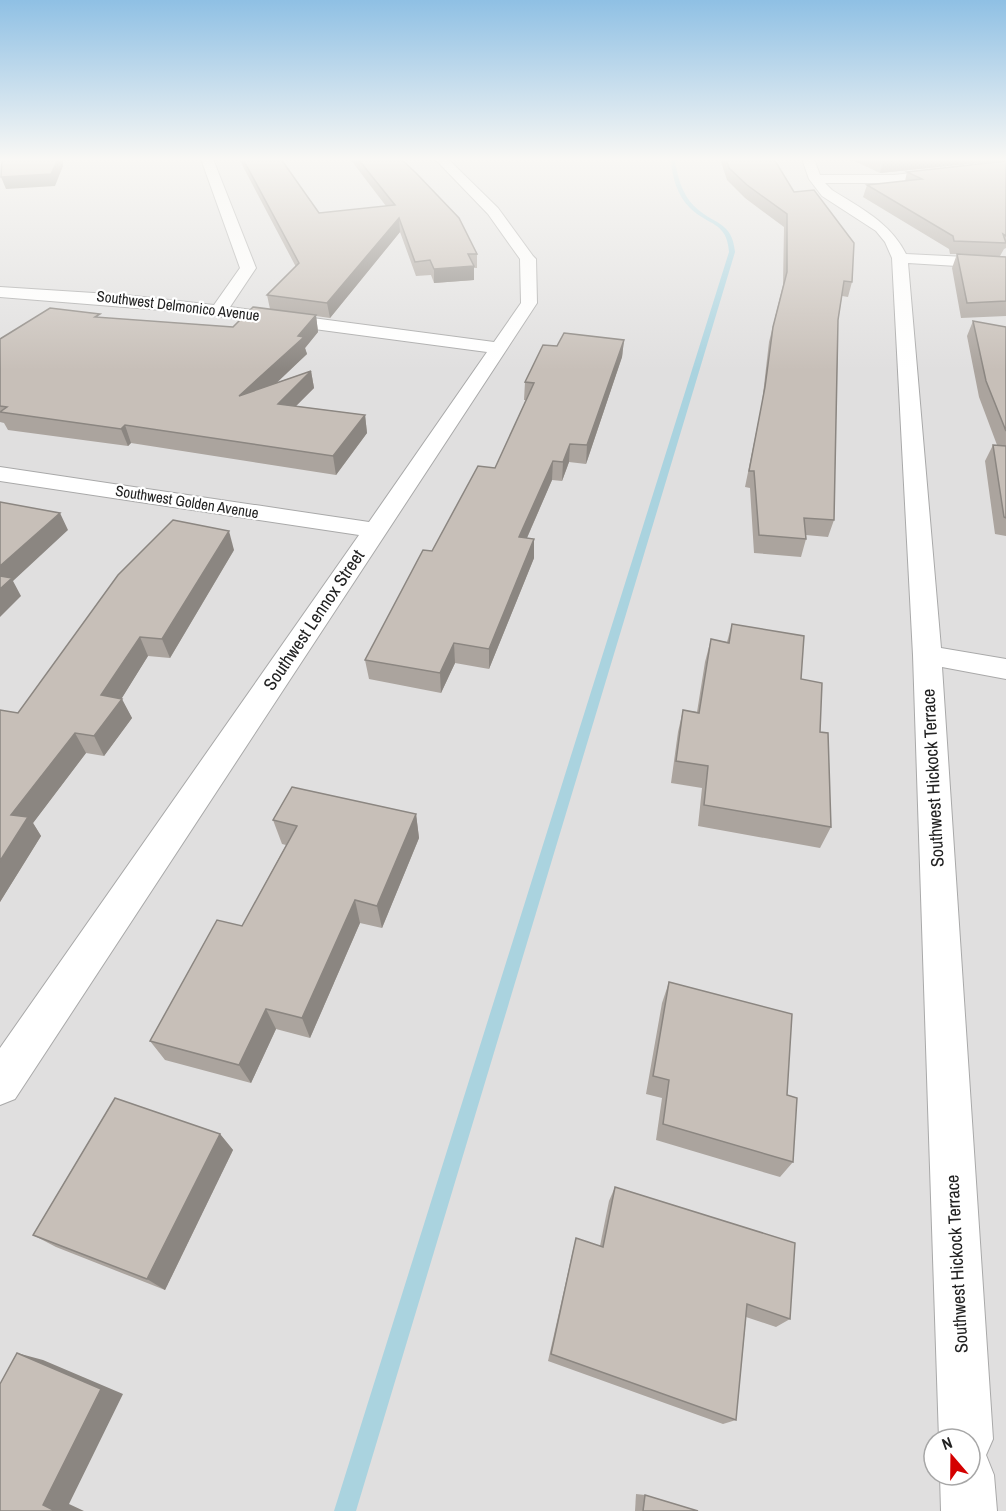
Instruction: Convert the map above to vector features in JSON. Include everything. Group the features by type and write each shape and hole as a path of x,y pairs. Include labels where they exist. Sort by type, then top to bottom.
{"street":[{"path":"219,310 248,268 235,230"},
{"name":"Southwest Lennox Street","path":"0,1084 456,414 497,348 529,303 528,259 506,230"},
{"name":"Southwest Hickock Terrace","path":"882,230 892,241 900,258 927,655 965,1427"},
{"path":"900,258 1006,264"},
{"name":"Southwest Delmonico Avenue","path":"0,292 89,295 219,310 497,348"},
{"name":"Southwest Golden Avenue","path":"0,474 375,530"},
{"path":"927,655 1006,669"},
{"path":"968,1487 969,1511"}],"shaded area":[{"path":"0,230 1006,230 1006,1511 0,1511"}],"building":[{"path":"281,230 389,230 327,303 267,295 299,263"},
{"path":"403,230 465,230 477,254 468,254 474,266 434,269 430,260 415,262"},
{"path":"787,230 844,230 854,243 852,282 844,281 838,320 834,520 804,518 806,539 759,535 754,471 749,471 765,387 773,327 787,272"},
{"path":"942,230 1006,230 1006,236 1003,234 1006,243 954,241 953,236"},
{"path":"957,254 1006,257 1006,301 967,303"},
{"path":"253,307 316,315 298,336 304,337 239,396 311,371 278,404 365,415 333,456 125,425 121,429 0,412 7,407 0,406 0,339 50,308 100,314 95,317 233,327"},
{"path":"973,321 1006,327 1006,431 986,381"},
{"path":"564,333 624,340 587,445 570,444 563,462 553,461 519,537 534,539 489,649 454,643 440,673 365,660 423,550 432,551 478,466 495,468 534,383 525,382 543,345 557,346"},
{"path":"993,445 1006,446 1006,518 1004,517"},
{"path":"0,502 60,513 0,566"},
{"path":"173,520 229,531 162,639 140,637 101,695 122,699 94,736 75,733 11,815 28,817 0,861 0,710 18,713 118,575"},
{"path":"0,576 12,578 0,589"},
{"path":"732,624 804,636 801,679 822,683 820,732 828,733 831,827 704,805 708,766 676,761 683,710 699,713 711,639 729,643"},
{"path":"292,787 416,814 377,906 355,900 302,1018 266,1009 239,1065 150,1041 217,920 242,926 297,826 273,820"},
{"path":"669,982 792,1014 787,1095 797,1098 793,1162 663,1124 669,1080 653,1076"},
{"path":"115,1098 220,1134 147,1279 33,1235"},
{"path":"615,1187 795,1243 790,1319 747,1304 736,1420 551,1354 576,1238 603,1247"},
{"path":"17,1353 101,1389 43,1505 55,1511 0,1511 0,1384"},
{"path":"645,1495 698,1511 643,1511"}],"waterway":[{"path":"345,1511 732,252 731,241 725,230"}]}
